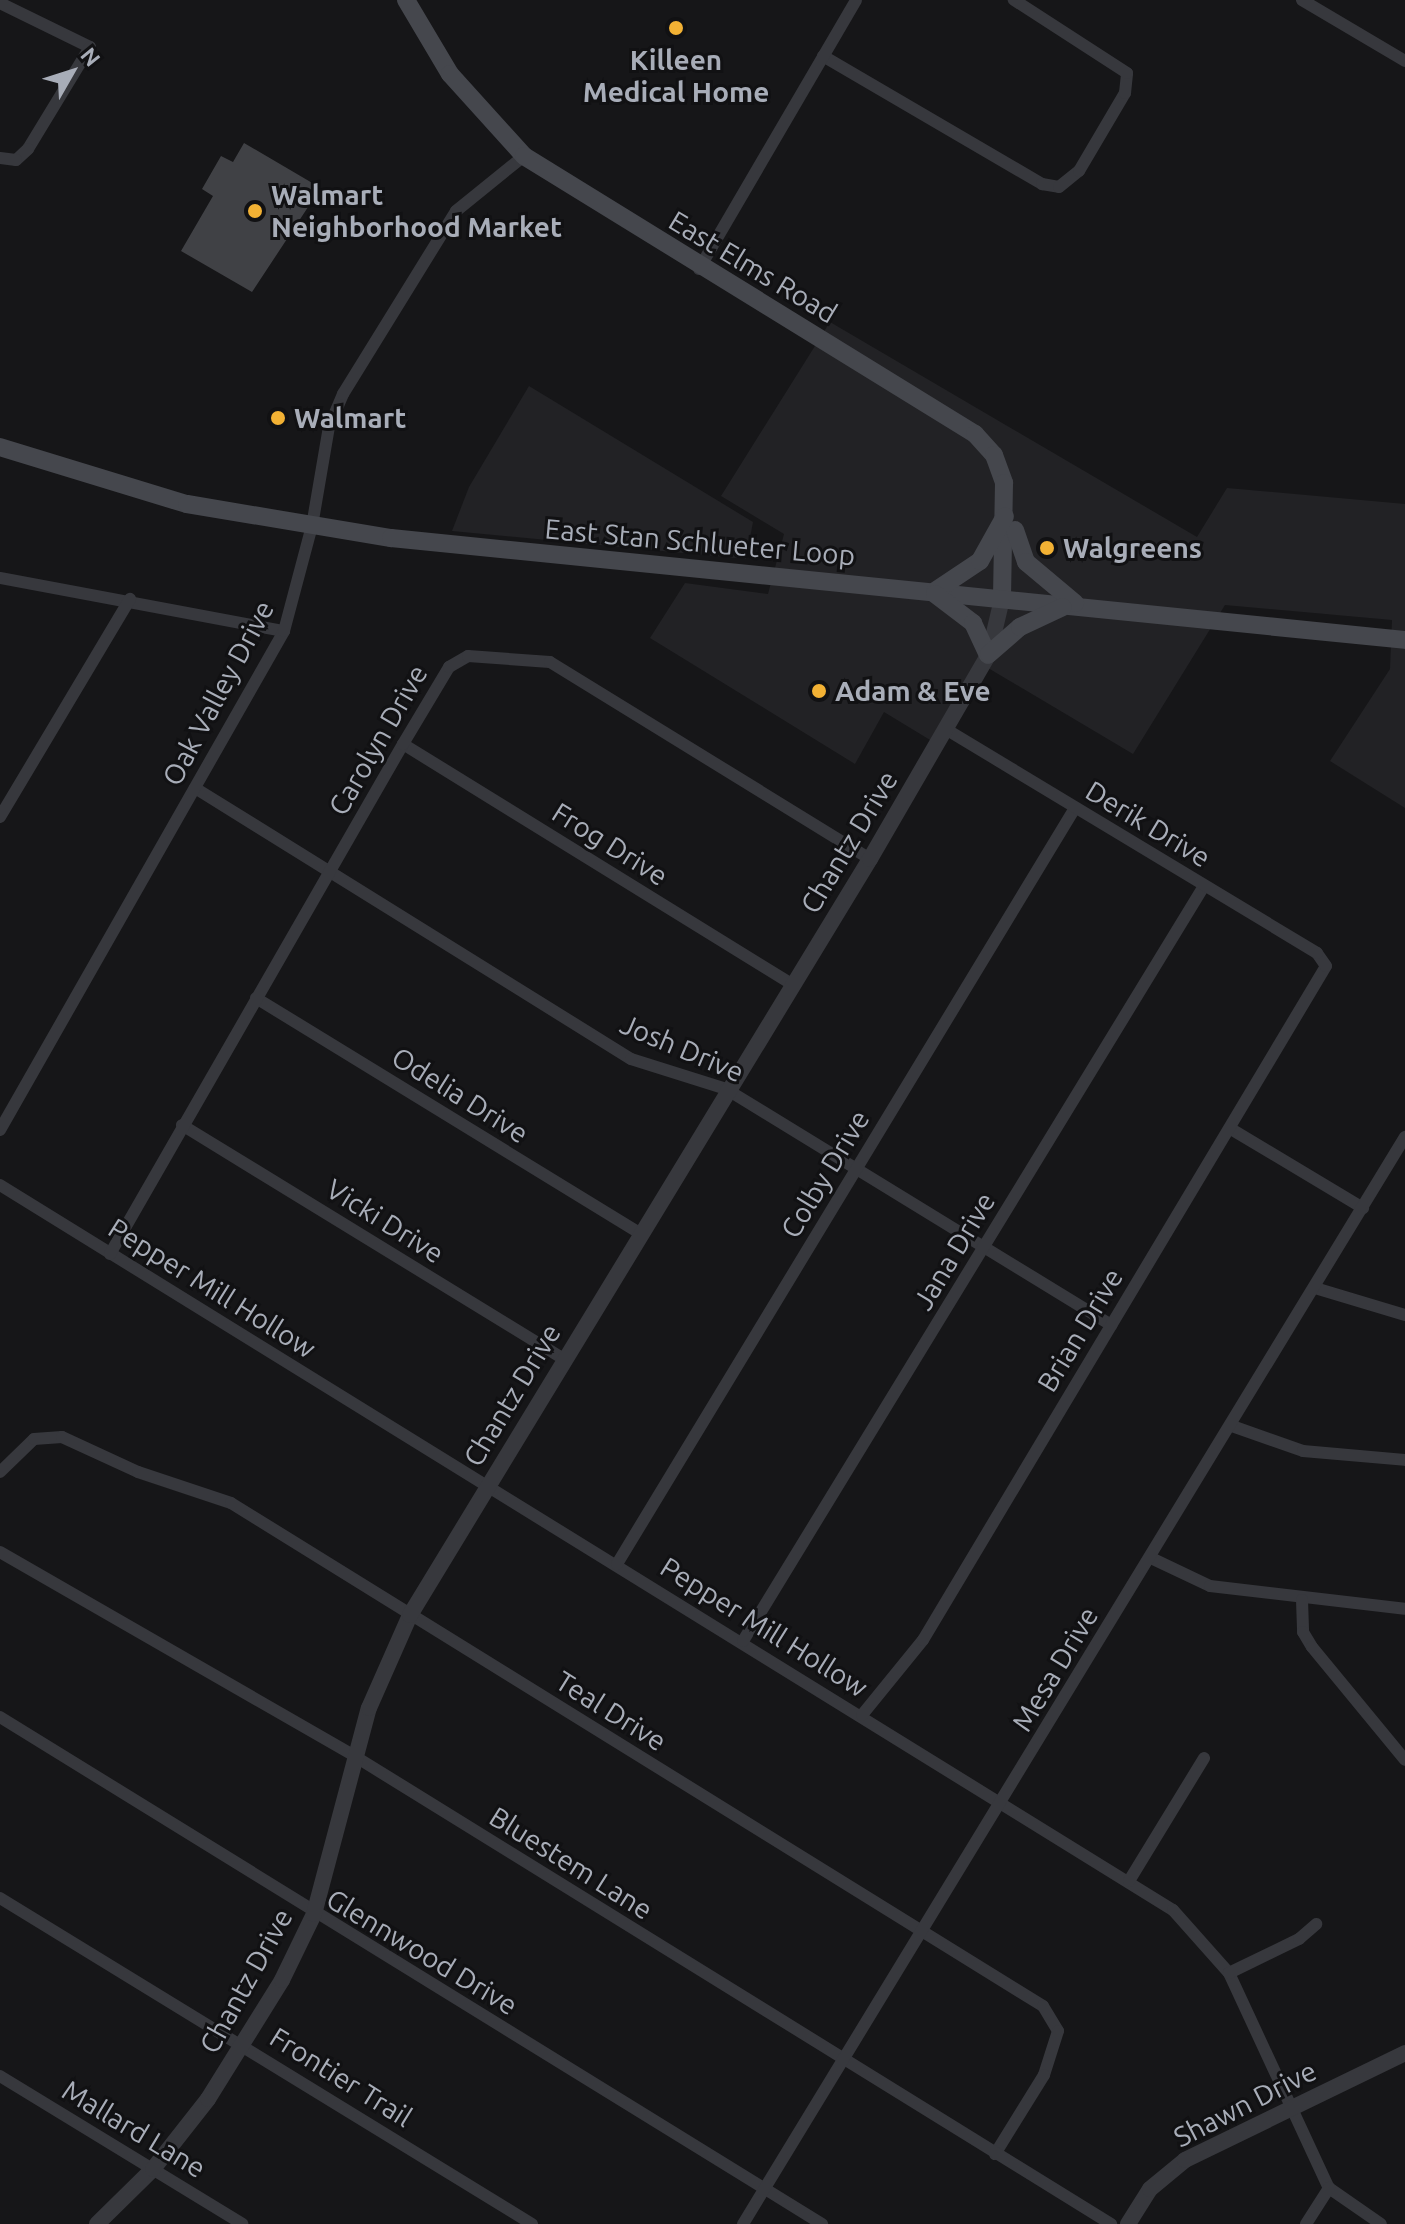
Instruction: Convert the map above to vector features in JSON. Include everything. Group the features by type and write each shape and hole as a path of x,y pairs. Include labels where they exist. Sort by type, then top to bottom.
{"main road":[{"name":"East Elms Road","path":"406,0 450,74 524,156 699,269 975,434 1000,469 1007,513 1002,599"},
{"name":"East Stan Schlueter Loop","path":"0,447 187,504 312,526 1405,640"},
{"path":"1007,513 980,561 933,592 973,623 988,654 1044,613 1074,605"},
{"path":"1007,513 1026,562 1074,605"}],"street":[{"path":"699,269 856,0"},
{"path":"823,56 1042,184 1059,187 1072,180 1087,158 1125,93 1127,73 1014,0"},
{"path":"1302,0 1400,57 1405,45"},
{"path":"0,3 90,47 16,160 0,158"},
{"name":"Oak Valley Drive","path":"0,1130 284,631 312,526 329,427 343,394 456,211 524,156"},
{"path":"0,578 130,599 284,631"},
{"path":"0,817 130,599"},
{"name":"Chantz Drive","path":"97,2224 153,2169 244,2045 314,1914 369,1708 410,1615 946,729 988,654 1002,599"},
{"name":"Carolyn Drive","path":"110,1254 449,667 468,656 550,662 870,859"},
{"name":"Derik Drive","path":"946,729 1324,961"},
{"name":"Frog Drive","path":"403,744 793,985"},
{"name":"Josh Drive","path":"195,788 631,1059 726,1089 1111,1325"},
{"name":"Colby Drive","path":"617,1564 1075,808"},
{"name":"Jana Drive","path":"743,1641 1204,886"},
{"name":"Brian Drive","path":"862,1715 923,1640 1231,1129 1324,961"},
{"name":"Odelia Drive","path":"256,998 639,1233"},
{"name":"Vicki Drive","path":"182,1125 564,1359"},
{"path":"1231,1129 1363,1208"},
{"name":"Mesa Drive","path":"743,2224 925,1933 1403,1144"},
{"name":"Pepper Mill Hollow","path":"0,1185 1129,1881 1191,1927 1229,1973 1329,2188"},
{"path":"1315,1288 1405,1315"},
{"path":"1232,1426 1303,1451 1405,1460"},
{"name":"Teal Drive","path":"0,1472 34,1439 62,1437 138,1472 213,1494 1043,2006 1058,2031 1044,2075 995,2154"},
{"name":"Bluestem Lane","path":"0,1552 356,1757 844,2062 1111,2224"},
{"path":"1151,1558 1210,1586 1302,1600 1405,1609"},
{"path":"1302,1600 1303,1632 1312,1647 1405,1760"},
{"name":"Glennwood Drive","path":"0,1717 314,1914 822,2224"},
{"path":"1129,1881 1204,1758"},
{"name":"Frontier Trail","path":"0,1898 532,2224"},
{"path":"1229,1973 1299,1939 1316,1924"},
{"name":"Shawn Drive","path":"1128,2224 1150,2189 1185,2160 1405,2053"},
{"name":"Mallard Lane","path":"0,2076 242,2224"},
{"path":"1306,2224 1329,2188 1381,2224"}],"shaded area":[{"path":"830,322 1197,537 1227,488 1405,504 1405,808 1330,761 1390,669 1392,620 1225,605 1133,754 988,668 940,746 884,712 855,764 650,638 685,583 768,594 784,534 721,496"},
{"path":"529,386 753,522 746,559 452,531 469,487"}],"building":[{"name":"Walmart Neighborhood Market","path":"244,143 314,184 310,191 316,195 252,292 181,251 213,196 202,189 221,156 233,162"}],"place":[{"name":"Killeen Medical Home","path":"676,28"},
{"name":"Walmart Neighborhood Market","path":"255,211"},
{"name":"Walmart","path":"278,418"},
{"name":"Walgreens","path":"1047,548"},
{"name":"Adam & Eve","path":"819,691"}]}
